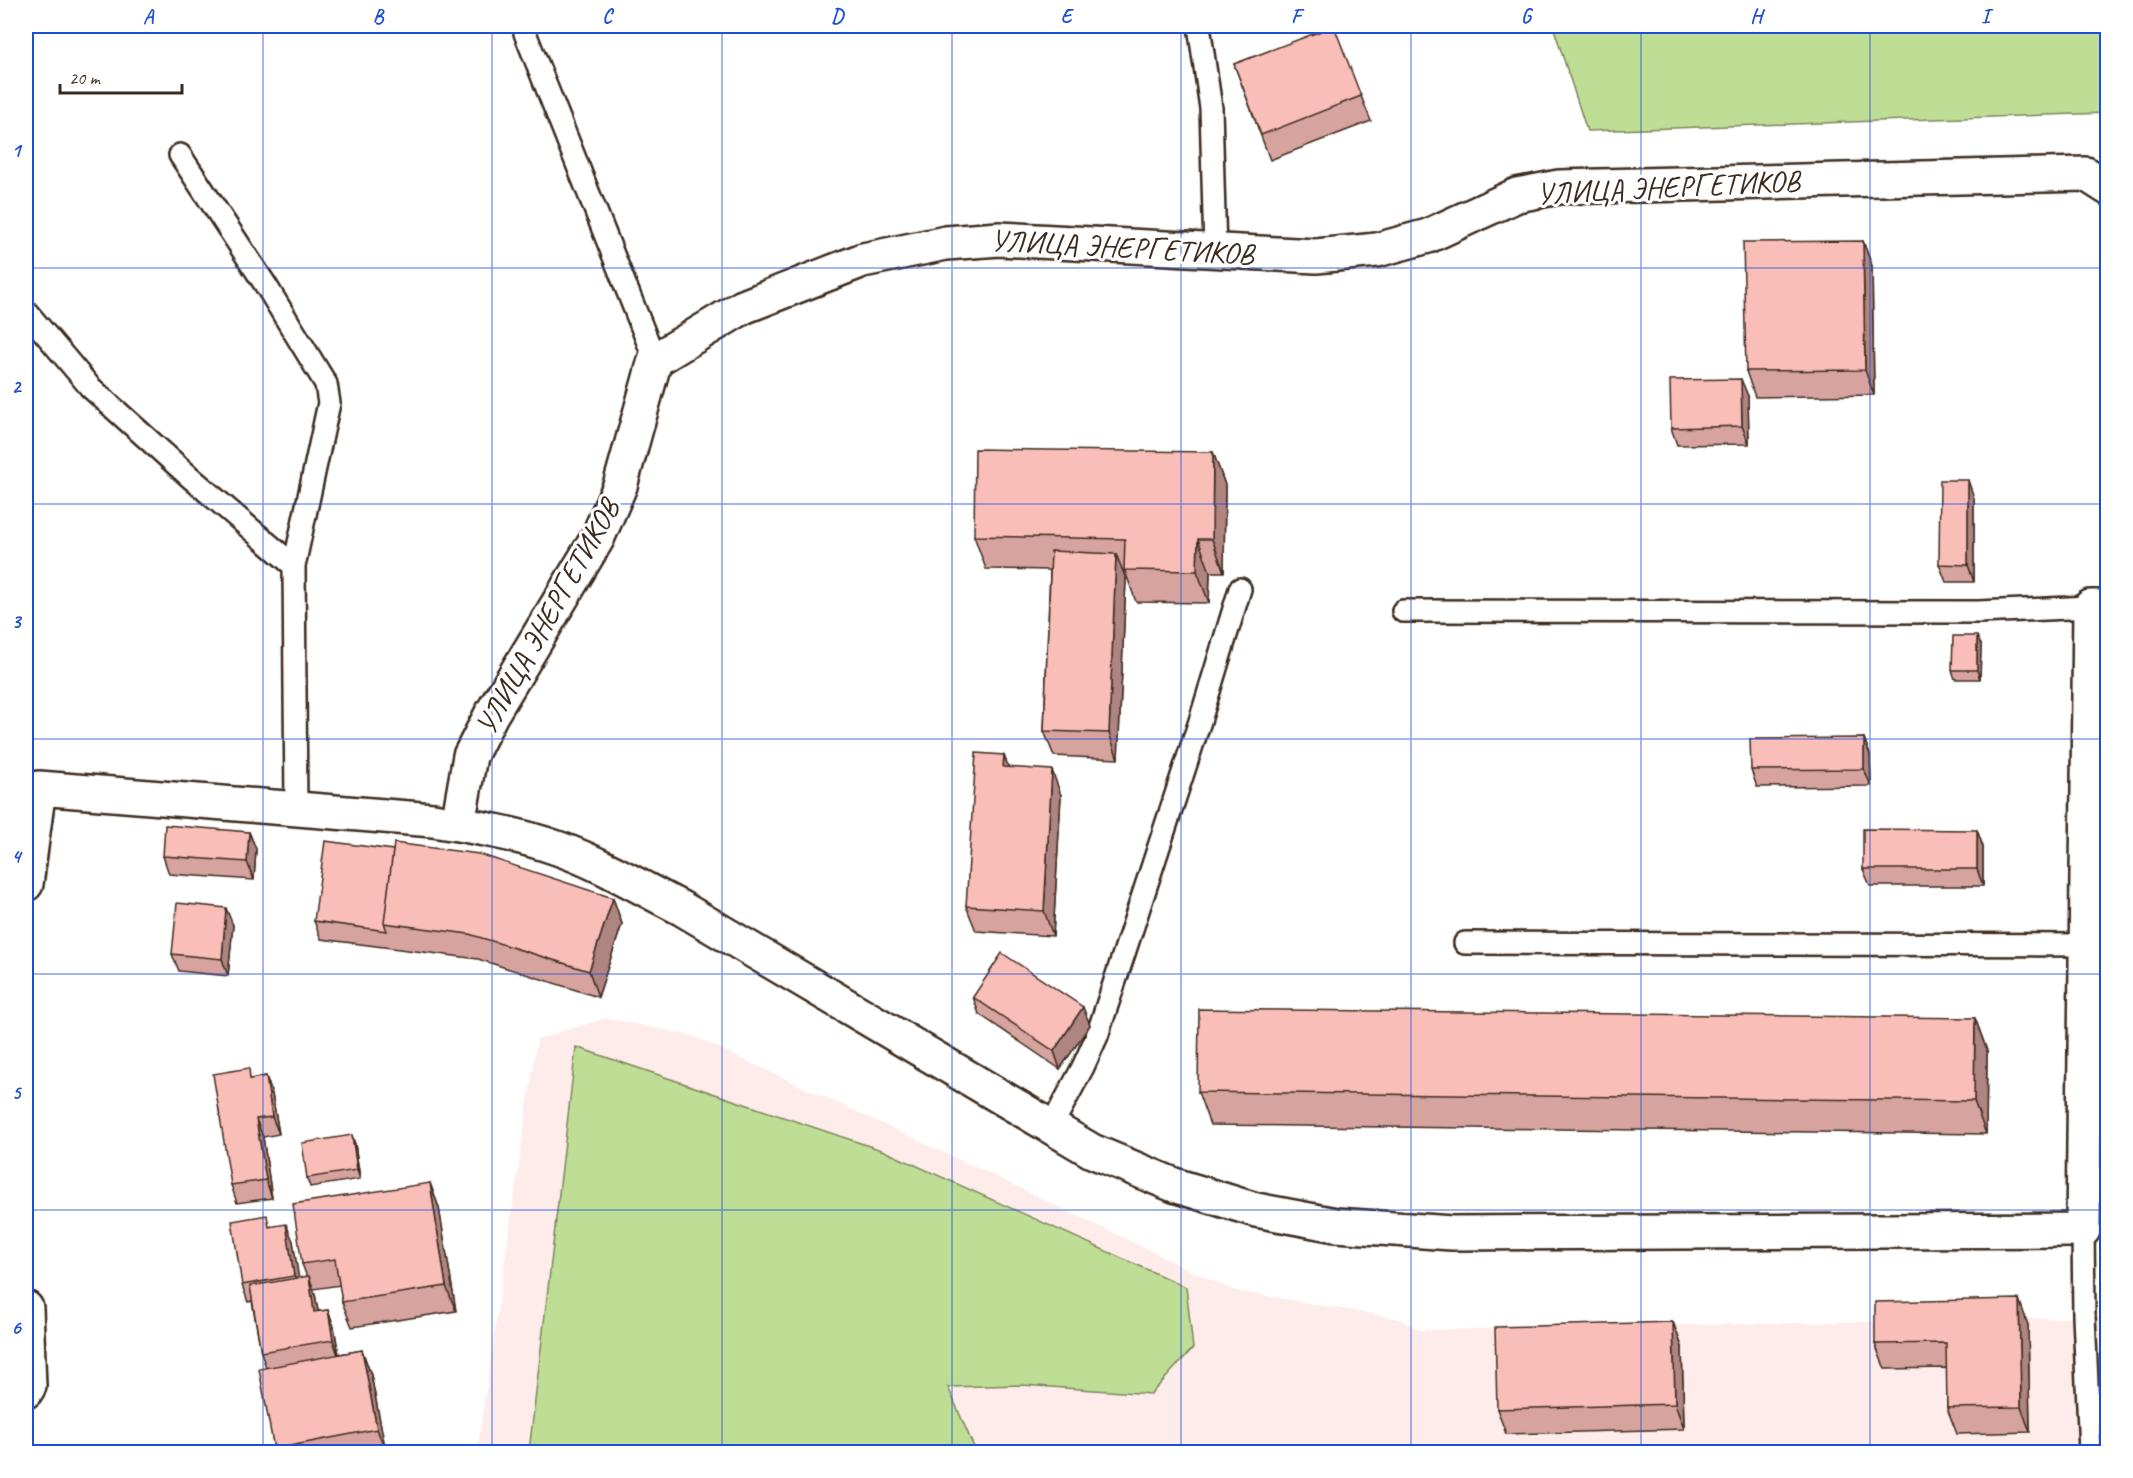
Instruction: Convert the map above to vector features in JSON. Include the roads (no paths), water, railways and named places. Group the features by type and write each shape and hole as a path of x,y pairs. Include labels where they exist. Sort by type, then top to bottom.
{"street":[{"name":"УЛИЦА ЭНЕРГЕТИКОВ","path":"458,824 470,756 491,715 597,539 620,486 655,360 743,307 863,260 946,243 999,239 1316,256 1377,250 1428,236 1517,195 1559,187 2086,174 2108,188"},
{"path":"26,884 32,787 433,820 458,824 492,830 560,849 620,876 681,908 1092,1151 1174,1185 1256,1210 1336,1225 1452,1233 2083,1230 2086,945 2099,607"},
{"path":"26,1308 29,1386 26,1391"}],"lane":[{"path":"1199,26 1210,108 1215,251"},
{"path":"525,33 655,360"},
{"path":"180,155 265,284 326,384 329,403 294,566 296,809"},
{"path":"26,311 90,387 294,566"},
{"path":"1051,1127 1097,1036 1200,721 1240,589"},
{"path":"1403,611 1978,612 2099,607"},
{"path":"1465,943 2086,945"},
{"path":"2083,1230 2098,1417 2090,1452"}]}
